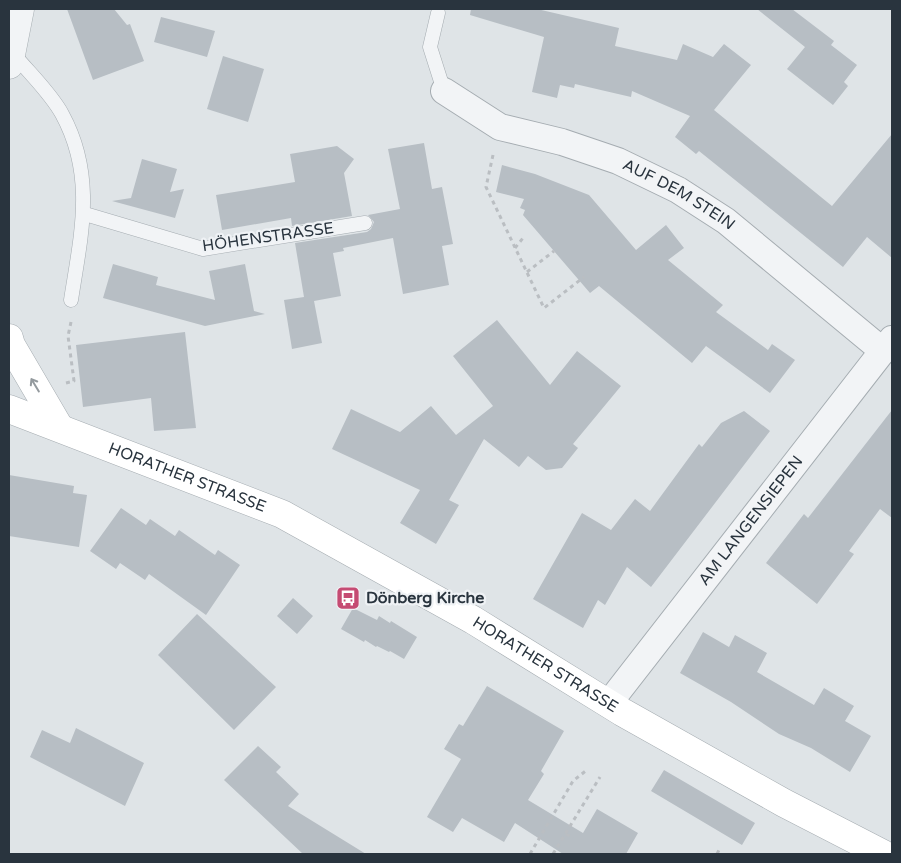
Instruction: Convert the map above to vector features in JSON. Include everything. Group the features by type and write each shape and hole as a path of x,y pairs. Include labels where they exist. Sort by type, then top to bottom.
{"main road":[{"path":"9,338 11,345 59,427"},
{"name":"HORATHER STRASSE","path":"9,409 282,514 473,620 609,703 784,803 883,854"}],"street":[{"path":"10,58 15,18"},
{"name":"AUF DEM STEIN","path":"444,91 500,127 562,142 618,161 678,190 726,221 888,345"},
{"name":"AM LANGENSIEPEN","path":"609,703 888,345"}],"lane":[{"path":"438,13 430,48 444,91"},
{"path":"10,58 62,113 77,148 83,178 85,214 71,300"},
{"name":"HÖHENSTRASSE","path":"85,214 203,249 365,223"}],"path":[{"path":"500,127 486,187 544,308 584,277"},
{"path":"514,248 523,238"},
{"path":"527,272 554,251"},
{"path":"72,318 68,336 74,382"},
{"path":"530,854 573,781 588,769"},
{"path":"554,854 600,777"},
{"path":"566,834 573,838"}],"building":[{"path":"67,9 114,9 127,25 130,24 144,61 93,80"},
{"path":"471,9 537,9 619,28 615,46 677,60 683,44 713,57 724,44 751,65 714,110 832,206 892,134 892,258 867,237 843,267 699,151 696,154 675,137 690,116 632,91 631,97 575,84 574,88 560,85 557,98 532,92 544,37 470,15"},
{"path":"757,9 792,9 834,41 831,45 857,65 844,82 848,86 833,105 787,69 805,47"},
{"path":"161,17 215,31 207,57 154,42"},
{"path":"223,56 264,69 248,122 207,109"},
{"path":"424,143 432,189 442,187 453,244 442,246 449,285 403,294 393,238 343,248 344,251 333,253 341,296 314,301 322,343 292,349 284,300 304,297 295,243 367,232 371,229 374,222 368,215 400,209 388,149"},
{"path":"337,146 354,159 344,173 352,216 292,226 291,218 222,230 216,195 295,182 290,154"},
{"path":"142,159 177,169 170,192 184,189 175,218 112,201 131,198"},
{"path":"502,165 535,174 589,195 636,250 666,225 684,248 668,260 723,305 716,312 768,350 772,344 795,360 770,393 706,346 692,363 599,286 590,293 523,215 525,210 520,208 524,199 496,192"},
{"path":"113,264 158,277 156,285 215,300 209,271 245,264 254,311 265,314 205,326 103,298"},
{"path":"497,320 550,385 577,351 621,386 573,444 578,448 562,468 546,470 528,456 519,467 484,439 449,500 459,505 436,544 400,523 420,490 332,449 351,409 400,432 431,406 456,435 493,406 453,356"},
{"path":"185,332 196,428 154,431 151,398 83,407 76,345"},
{"path":"892,410 892,518 880,509 849,551 854,554 817,604 766,563 804,514 808,518"},
{"path":"744,411 770,431 651,587 627,567 605,605 598,600 583,628 533,599 582,513 611,530 635,499 650,511 699,444 702,447 721,423"},
{"path":"9,475 74,486 73,493 87,495 79,547 9,536"},
{"path":"121,508 146,525 150,519 175,536 179,530 215,555 218,550 240,565 206,615 149,574 145,580 120,563 116,569 90,551"},
{"path":"293,598 313,616 297,634 277,616"},
{"path":"353,608 377,620 379,616 390,623 391,621 417,637 404,659 365,640 364,642 341,629"},
{"path":"197,614 276,687 234,730 158,655"},
{"path":"703,632 729,647 735,635 767,653 757,672 814,705 824,688 854,706 845,721 871,736 850,772 811,748 779,734 731,702 680,673"},
{"path":"487,686 564,731 541,771 544,774 528,800 583,833 597,809 638,833 626,854 563,854 515,823 504,842 462,818 453,832 427,817 461,759 444,749 459,724 463,726"},
{"path":"76,728 144,763 125,806 30,757 42,730 70,743"},
{"path":"258,746 281,767 276,772 299,794 288,806 366,854 303,854 224,780"},
{"path":"664,770 755,823 742,845 651,791"}],"place":[{"name":"Dönberg Kirche","path":"348,598"}]}
